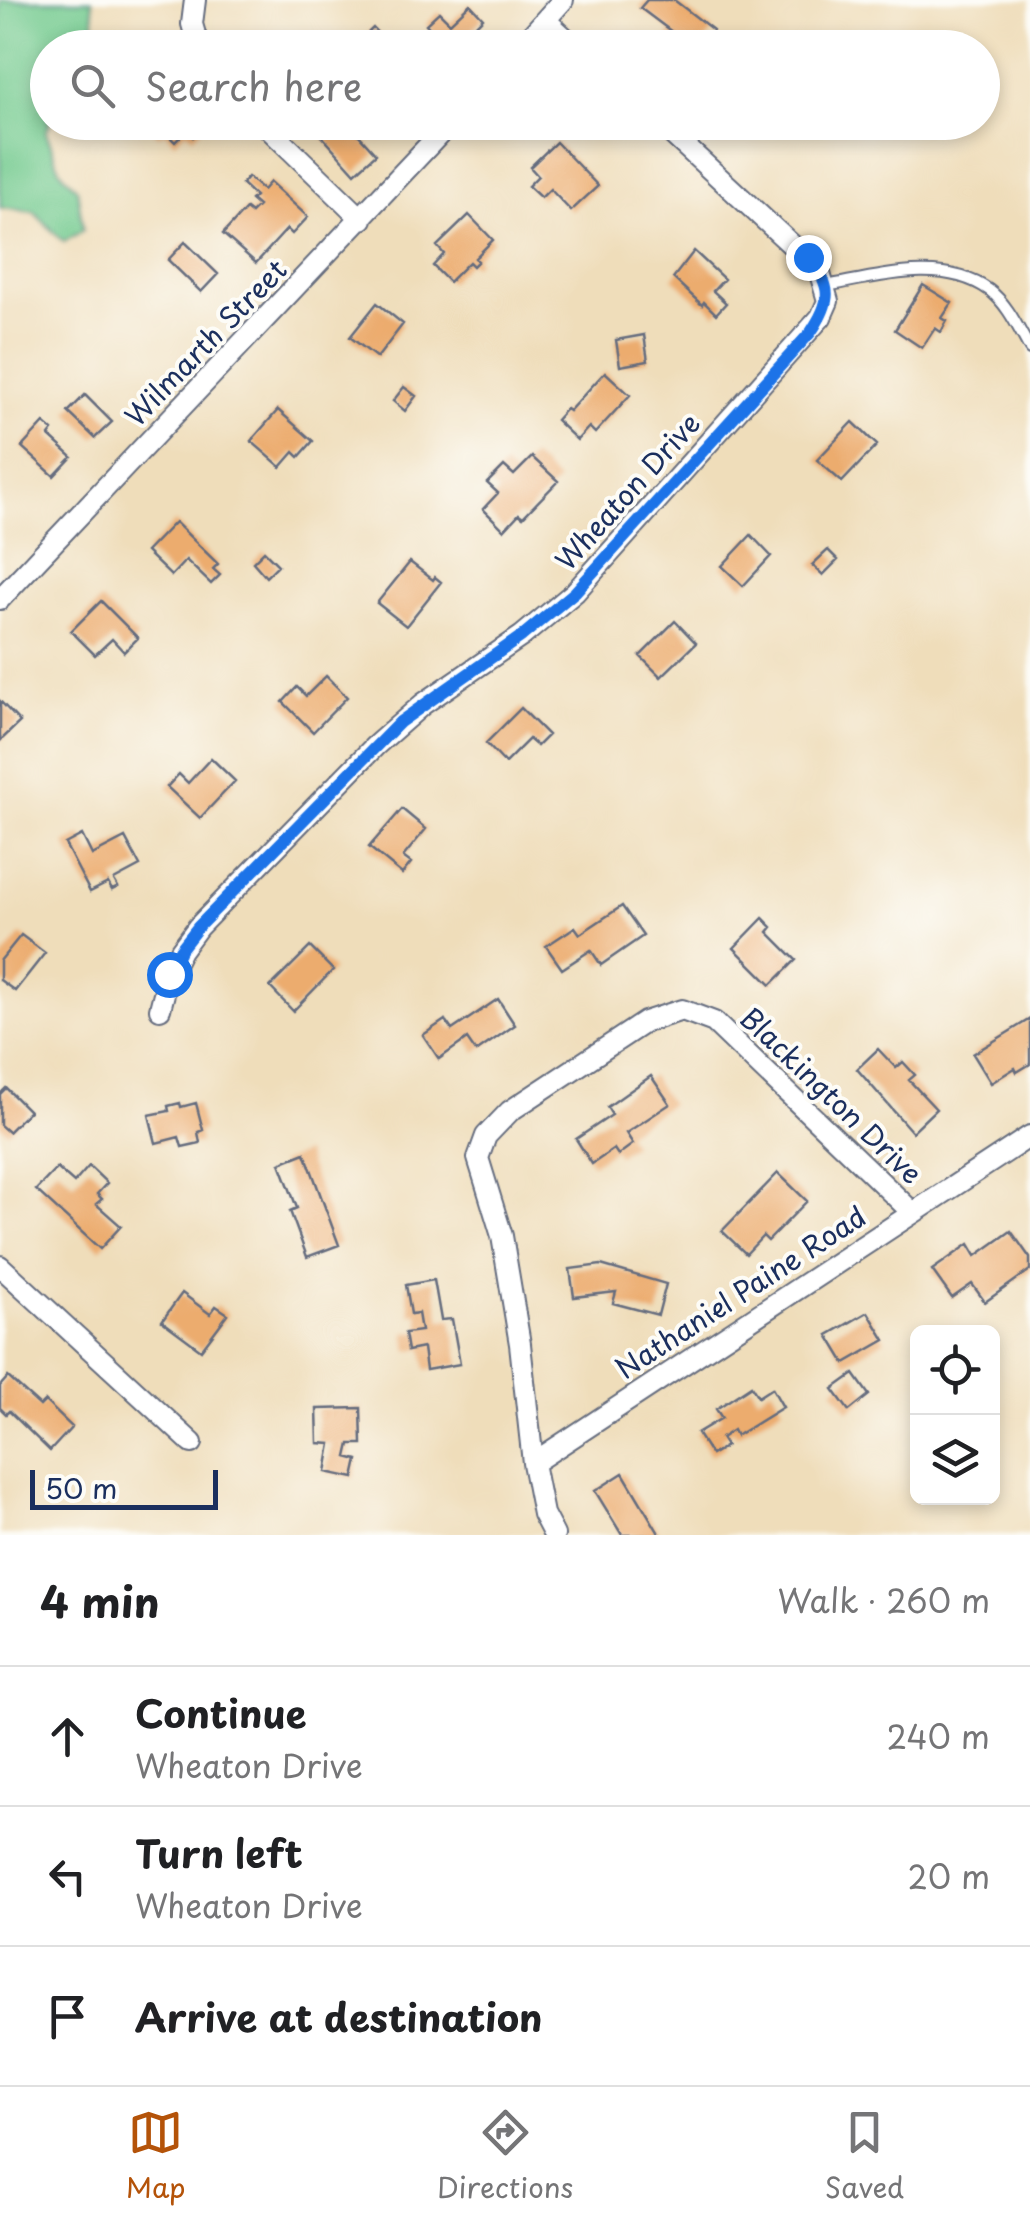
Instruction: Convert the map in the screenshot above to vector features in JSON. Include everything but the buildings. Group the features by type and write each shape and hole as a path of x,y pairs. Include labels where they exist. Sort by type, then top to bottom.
{"street":[{"path":"194,30 195,0"},
{"path":"536,30 563,0"},
{"path":"545,20 556,30"},
{"path":"281,140 362,219"},
{"name":"Wilmarth Street","path":"0,599 434,140"},
{"path":"679,140 808,257 826,286"},
{"name":"Wheaton Drive","path":"160,1009 175,962 198,927 400,722 522,636 575,592 811,332 828,301 826,286"},
{"name":"Blackington Drive","path":"533,1463 520,1344 502,1236 478,1158 486,1136 510,1111 645,1022 682,1010 714,1022 912,1213"},
{"name":"Nathaniel Paine Road","path":"533,1463 1030,1136"},
{"path":"0,1266 192,1444"},
{"path":"533,1463 542,1514 554,1535"}],"lane":[{"path":"826,286 933,271 965,279 998,298 1030,349"}],"green space":[{"path":"0,0 92,0 95,30 30,30 30,140 49,140 60,170 77,189 83,230 64,242 34,212 0,208"}],"route":[{"path":"169,974 180,950 198,927 400,722 522,636 575,592 811,332 828,301 819,270 808,257"}]}
